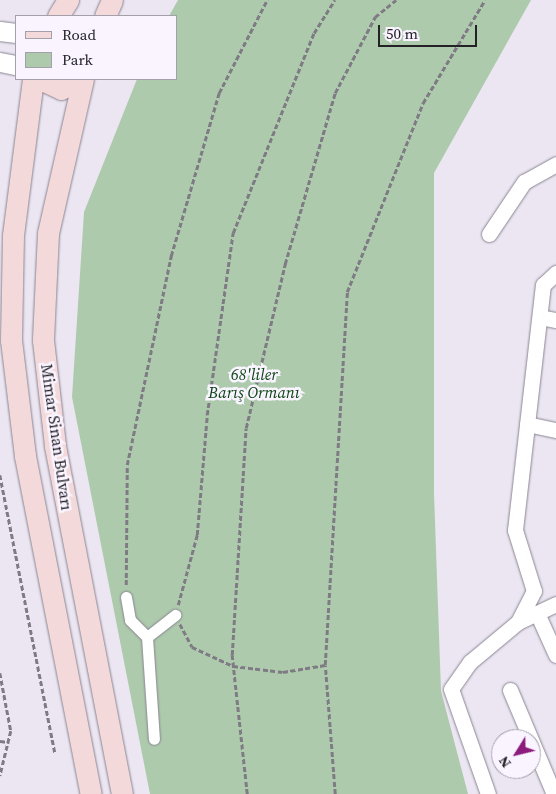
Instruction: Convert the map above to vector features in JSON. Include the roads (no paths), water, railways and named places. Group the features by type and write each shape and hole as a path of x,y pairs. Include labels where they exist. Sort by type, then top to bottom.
{"main road":[{"path":"59,15 68,0"},
{"path":"105,15 112,0"},
{"name":"Mimar Sinan Bulvarı","path":"33,80 12,234 11,340 25,456 91,794"},
{"path":"42,80 61,89 80,80"},
{"name":"Mimar Sinan Bulvarı","path":"82,80 48,233 44,340 55,446 122,794"}],"street":[{"path":"0,31 15,33"},
{"path":"0,62 15,66"},
{"path":"489,234 524,182 556,164"},
{"path":"518,622 534,590 515,530 543,285 556,273"},
{"path":"540,318 556,320"},
{"path":"527,424 556,430"},
{"path":"126,597 130,620 147,637 154,739"},
{"path":"488,794 451,689 470,662 518,622 556,604"},
{"path":"537,613 556,655"},
{"path":"147,637 175,615"},
{"path":"510,690 554,794"}],"park label":[{"name":"68'liler Barış Ormanı","path":"254,383"}]}
